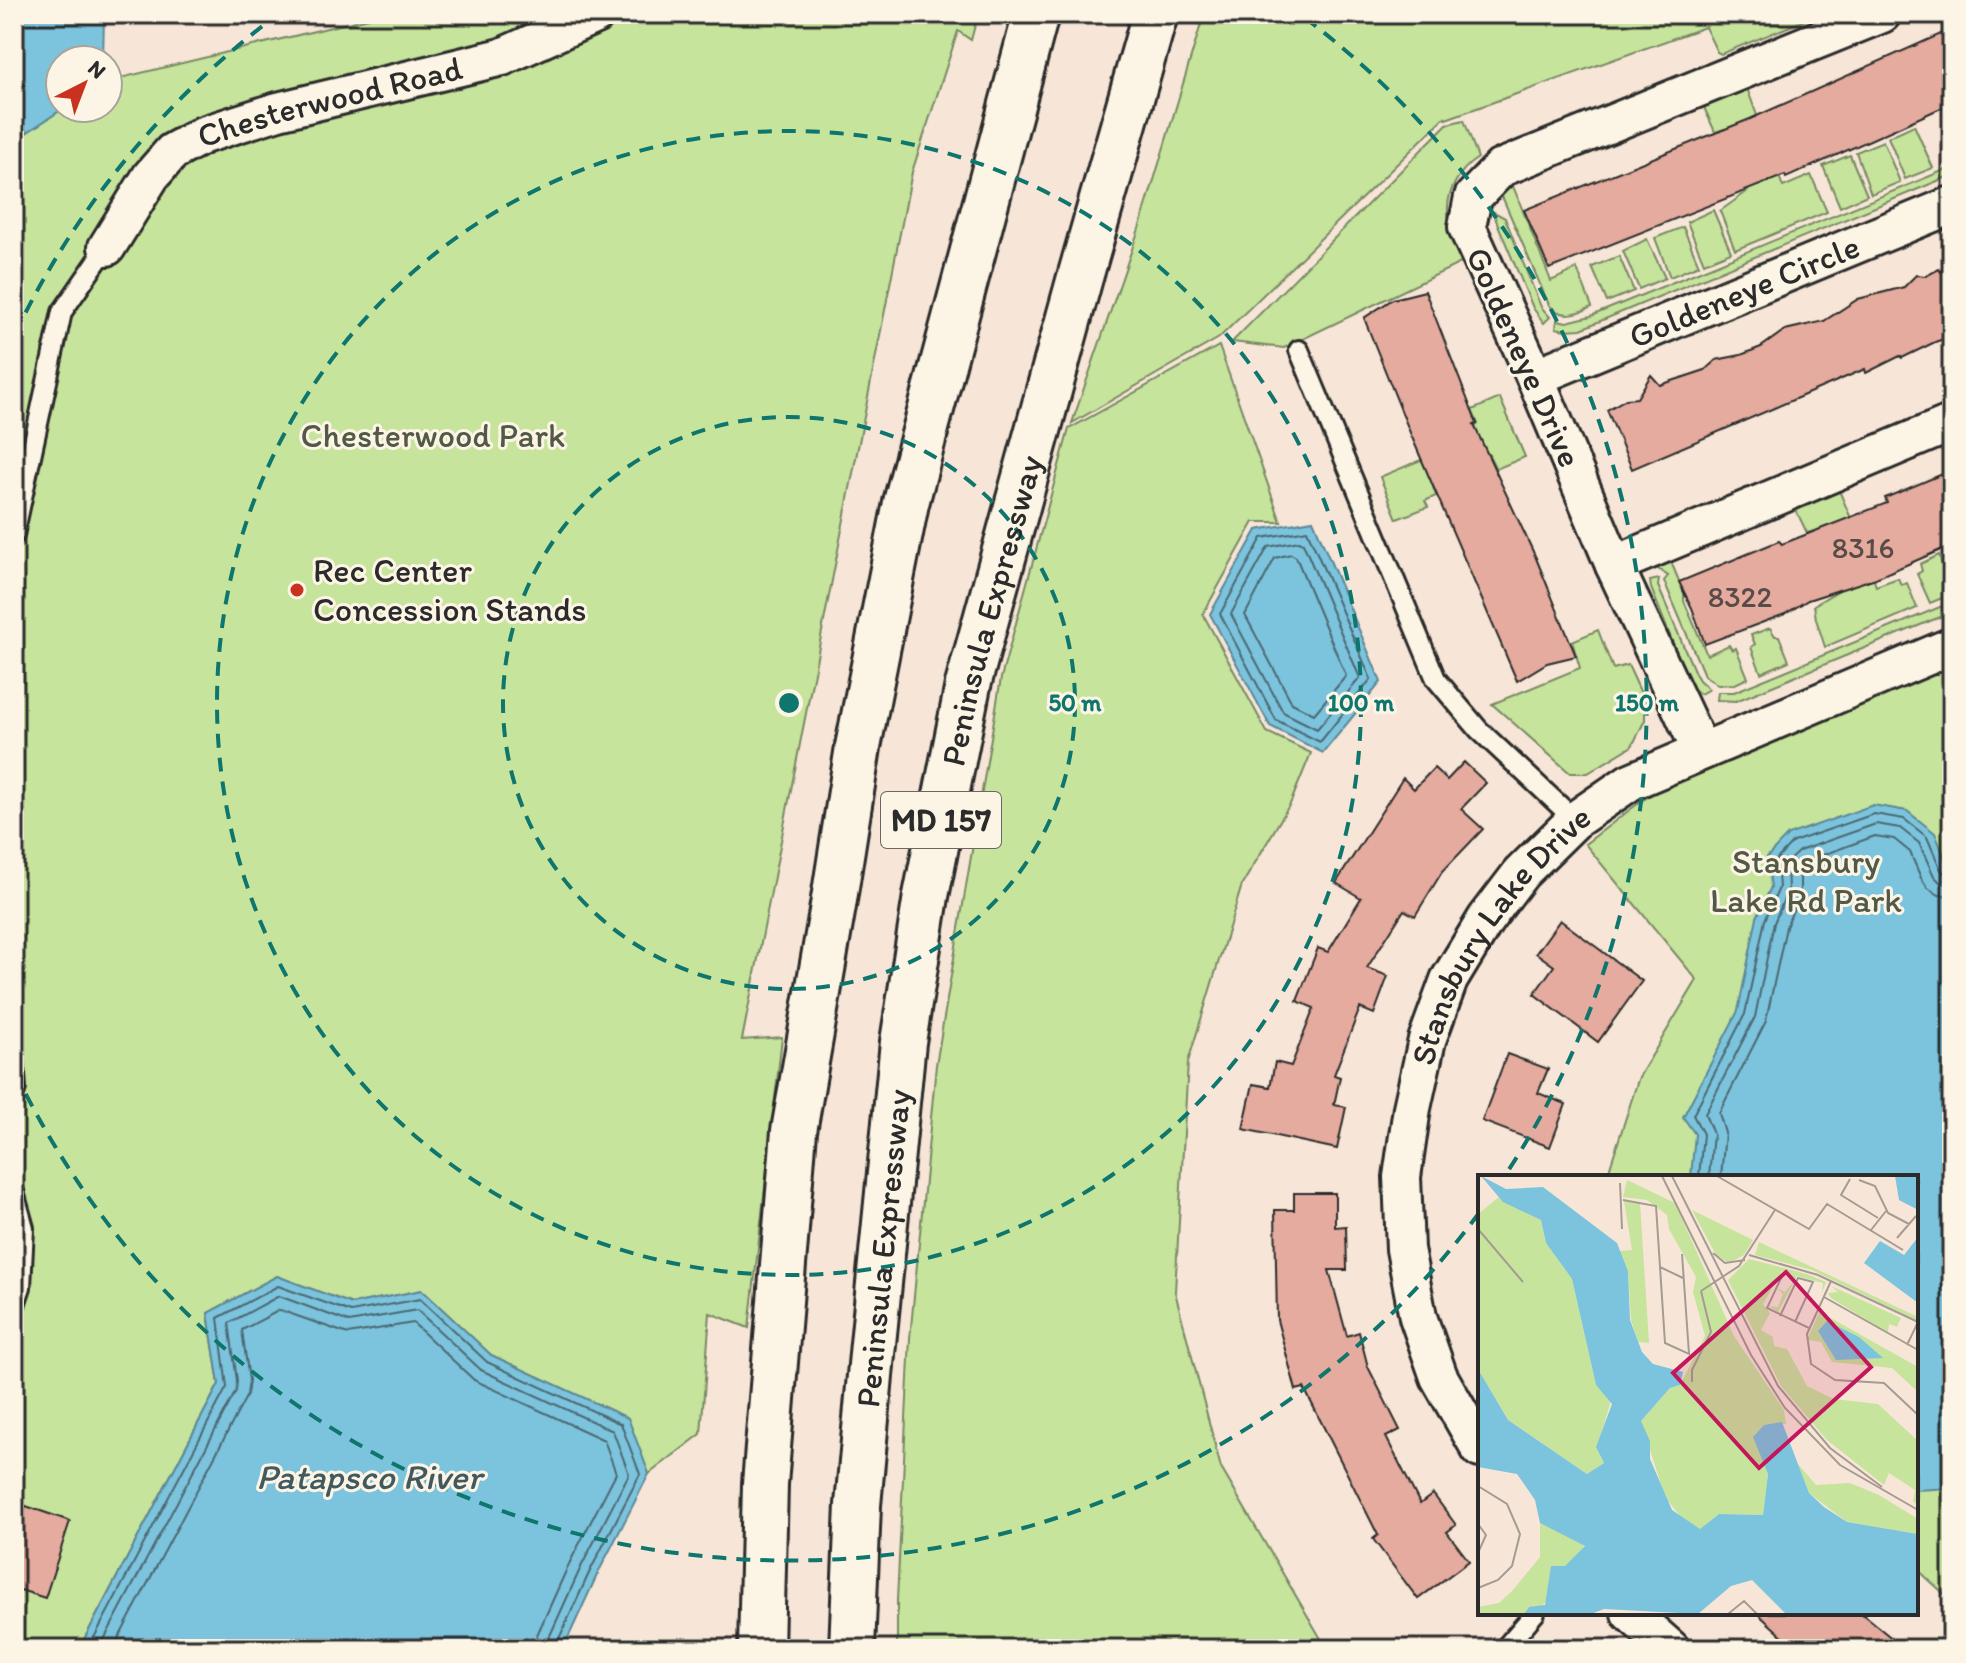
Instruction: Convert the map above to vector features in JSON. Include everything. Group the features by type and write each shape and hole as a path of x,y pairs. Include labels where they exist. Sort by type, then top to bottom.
{"main road":[{"name":"MD 157","path":"761,1649 765,1484 794,1131 858,747 906,503 1036,14"},
{"name":"Peninsula Expressway","path":"852,1649 858,1505 876,1307 903,1042 926,896 968,685 1155,14"}],"street":[{"name":"Chesterwood Road","path":"107,247 151,176 172,152 203,135 278,111 502,57 597,14"},
{"name":"Goldeneye Drive","path":"1701,751 1614,565 1535,377 1467,227 1473,197 1501,168 1882,14"},
{"name":"Goldeneye Circle","path":"1535,377 1952,205"},
{"path":"1614,565 1952,423"},
{"name":"Stansbury Lake Drive","path":"1478,1445 1439,1377 1418,1317 1405,1249 1402,1177 1412,1108 1427,1040 1449,980 1486,919 1521,873 1575,820 1630,782 1952,646"},
{"path":"1632,1615 1671,1649"}],"lane":[{"path":"14,535 62,312 107,247"},
{"path":"1299,350 1436,679 1479,730 1575,820"},
{"path":"14,1060 14,1093"},
{"path":"14,1192 24,1228 21,1287 14,1308"},
{"path":"1504,1649 1533,1615"}],"green space":[{"name":"Chesterwood Park","path":"385,14 978,14 971,40 958,31 912,172 742,1040 782,1037 749,1328 710,1313 701,1434 649,1474 627,1418 491,1355 422,1290 352,1304 277,1276 208,1313 219,1384 79,1649 14,1649 14,141 44,121 44,124 124,124 124,77"},
{"path":"1204,14 1544,14 1549,25 1546,14 1820,14 1721,54 1717,52 1705,27 1445,117 1219,338 1072,423 1142,220"},
{"path":"1747,88 1783,187 1811,175 1827,212 1735,250 1720,211 1748,191 1724,129 1715,132 1703,105"},
{"path":"1464,120 1478,158 1465,168 1456,181 1448,202 1451,231 1463,262 1284,348 1232,342 1447,124"},
{"path":"1914,125 1933,168 1905,179 1888,137"},
{"path":"1883,141 1900,182 1871,194 1856,152"},
{"path":"1850,155 1867,195 1840,207 1823,166"},
{"path":"1952,167 1952,175 1581,329 1556,328 1557,320 1567,322 1591,316"},
{"path":"1513,186 1551,281 1577,269 1592,307 1564,314 1549,305 1501,194"},
{"path":"1713,210 1731,252 1704,263 1687,222"},
{"path":"1494,212 1505,218 1541,307 1550,317 1544,323 1533,308"},
{"path":"1683,227 1699,265 1670,277 1655,238"},
{"path":"1647,239 1665,278 1639,289 1623,251"},
{"path":"1619,256 1634,291 1607,302 1592,267"},
{"path":"1219,346 1281,522 1254,522 1203,614 1267,732 1311,753 1291,802 1242,885 1188,1062 1175,1292 1221,1468 1327,1649 897,1649 910,1338 936,1065 1001,678 1069,429"},
{"path":"1500,398 1525,457 1496,469 1489,455 1457,467 1432,484 1436,496 1425,501 1428,507 1397,519 1380,477 1476,437 1474,428 1478,424 1472,410"},
{"path":"1838,488 1876,586 1898,578 1901,585 1907,583 1917,608 1825,647 1814,605 1839,590 1814,531 1807,533 1794,506"},
{"path":"1939,555 1943,568 1948,567 1952,577 1952,594 1930,603 1917,574 1922,571 1920,564"},
{"path":"1669,557 1707,655 1729,645 1732,650 1736,648 1748,678 1735,684 1718,685 1704,675 1664,581 1668,576 1655,567"},
{"path":"1659,579 1658,586 1695,673 1709,689 1700,694 1687,678 1651,588 1650,581"},
{"path":"1952,602 1952,612 1736,701 1717,700 1718,692 1734,692"},
{"path":"1770,628 1775,636 1779,636 1789,661 1761,673 1751,647 1755,644 1751,635"},
{"path":"1598,630 1613,669 1628,665 1645,702 1645,720 1632,746 1588,773 1570,773 1492,704 1580,668 1572,641"},
{"name":"Stansbury Lake Rd Park","path":"1952,663 1952,673 1944,677 1952,696 1952,1601 1918,1570 1918,1175 1611,1175 1610,1167 1639,1077 1697,980 1585,844 1640,802 1693,768"}],"water":[{"path":"14,14 103,14 103,44 44,44 44,121 14,141"},
{"path":"1313,520 1381,682 1323,753 1270,726 1210,614 1257,530"},
{"path":"1873,805 1907,811 1935,833 1952,876 1952,1488 1918,1490 1918,1175 1691,1175 1695,1134 1683,1117 1738,1011 1757,917 1771,887 1767,857 1788,835"},
{"name":"Patapsco River","path":"277,1276 352,1304 422,1290 491,1355 628,1418 649,1474 563,1649 79,1649 219,1384 208,1313"}],"building":[{"path":"1952,29 1952,103 1786,178 1785,175 1549,269 1524,210 1750,119"},
{"path":"1952,268 1952,336 1866,373 1865,369 1632,469 1607,410 1626,399 1637,398 1651,375 1660,385 1705,370 1716,360 1761,347 1785,330 1824,321 1858,299 1904,287 1916,275 1926,276 1939,269 1941,272"},
{"path":"1425,291 1477,424 1474,425 1536,558 1576,656 1547,663 1517,681 1364,318 1393,299"},
{"path":"1952,470 1952,545 1876,578 1808,600 1785,614 1705,644 1679,582 1779,541 1782,544 1887,503 1885,498"},
{"path":"1464,762 1486,783 1461,809 1483,829 1442,872 1415,916 1404,910 1367,968 1388,976 1374,1014 1360,1008 1334,1075 1340,1077 1334,1105 1346,1107 1337,1149 1243,1129 1253,1084 1270,1087 1275,1062 1291,1066 1314,1008 1297,1001 1318,948 1328,952 1361,898 1336,883 1403,778 1414,789 1434,768 1447,780"},
{"path":"1560,920 1642,981 1598,1042 1534,994 1554,966 1536,953"},
{"path":"1507,1054 1548,1069 1538,1093 1566,1104 1550,1147 1482,1121"},
{"path":"1294,1193 1335,1193 1335,1227 1346,1226 1347,1270 1329,1270 1347,1336 1359,1332 1368,1367 1400,1430 1386,1437 1420,1504 1433,1494 1456,1525 1447,1532 1469,1561 1418,1599 1373,1539 1378,1535 1304,1388 1296,1390 1277,1320 1275,1210 1294,1210"},
{"path":"14,1502 70,1521 45,1598 14,1588"},
{"path":"1759,1615 1863,1615 1905,1649 1797,1649"}],"place":[{"name":"Rec Center Concession Stands","path":"297,590"}]}
